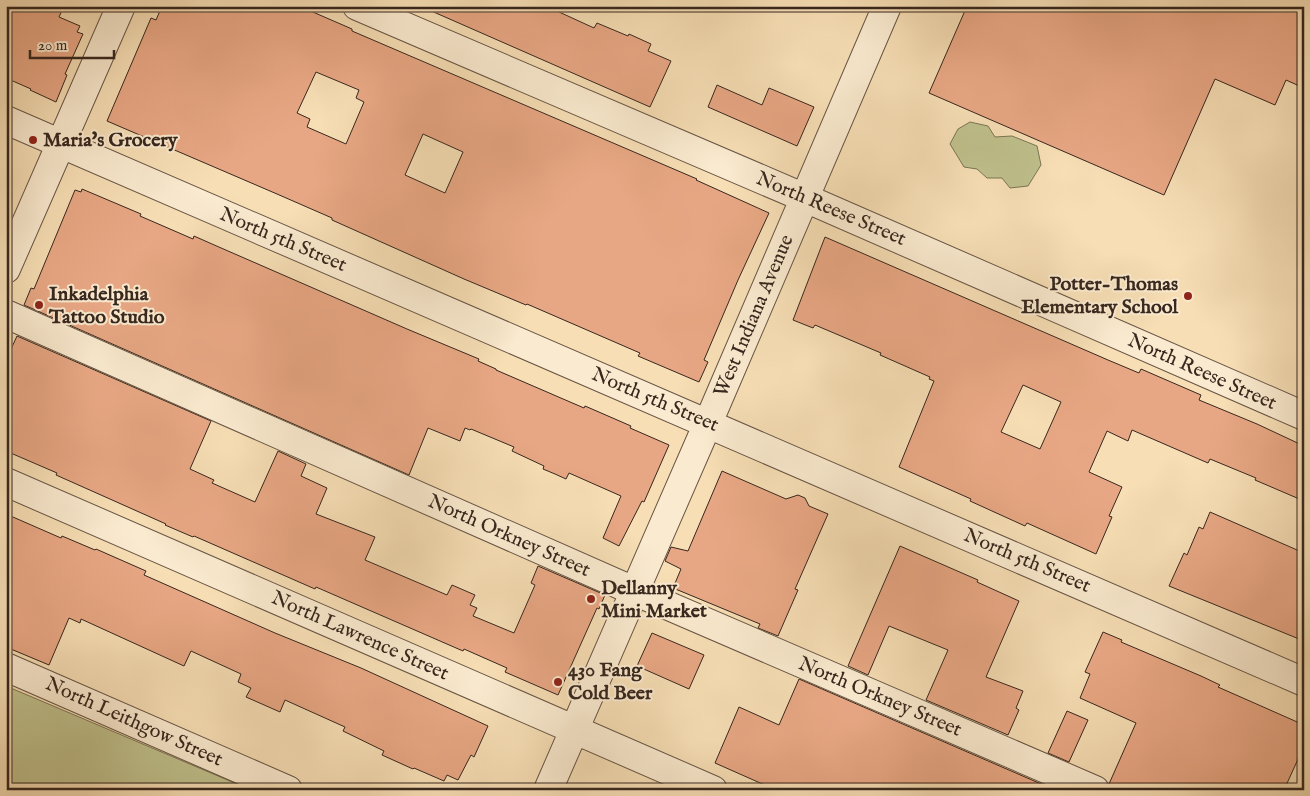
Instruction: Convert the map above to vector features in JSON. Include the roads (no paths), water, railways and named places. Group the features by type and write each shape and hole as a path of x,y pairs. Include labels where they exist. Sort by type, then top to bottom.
{"street":[{"path":"6,269 121,6"},
{"name":"North Reese Street","path":"357,6 805,198 1304,416"},
{"name":"West Indiana Avenue","path":"548,790 887,6"},
{"name":"North 5th Street","path":"6,120 1304,682"},
{"name":"North Orkney Street","path":"6,314 634,591 1095,790"},
{"name":"North Lawrence Street","path":"6,482 713,790"},
{"name":"North Leithgow Street","path":"6,667 288,790"}],"place":[{"name":"Maria's Grocery","path":"33,140"},
{"name":"Potter-Thomas Elementary School","path":"1188,296"},
{"name":"Inkadelphia Tattoo Studio","path":"39,305"},
{"name":"Dellanny Mini Market","path":"591,599"},
{"name":"430 Fang Cold Beer","path":"558,682"}]}
